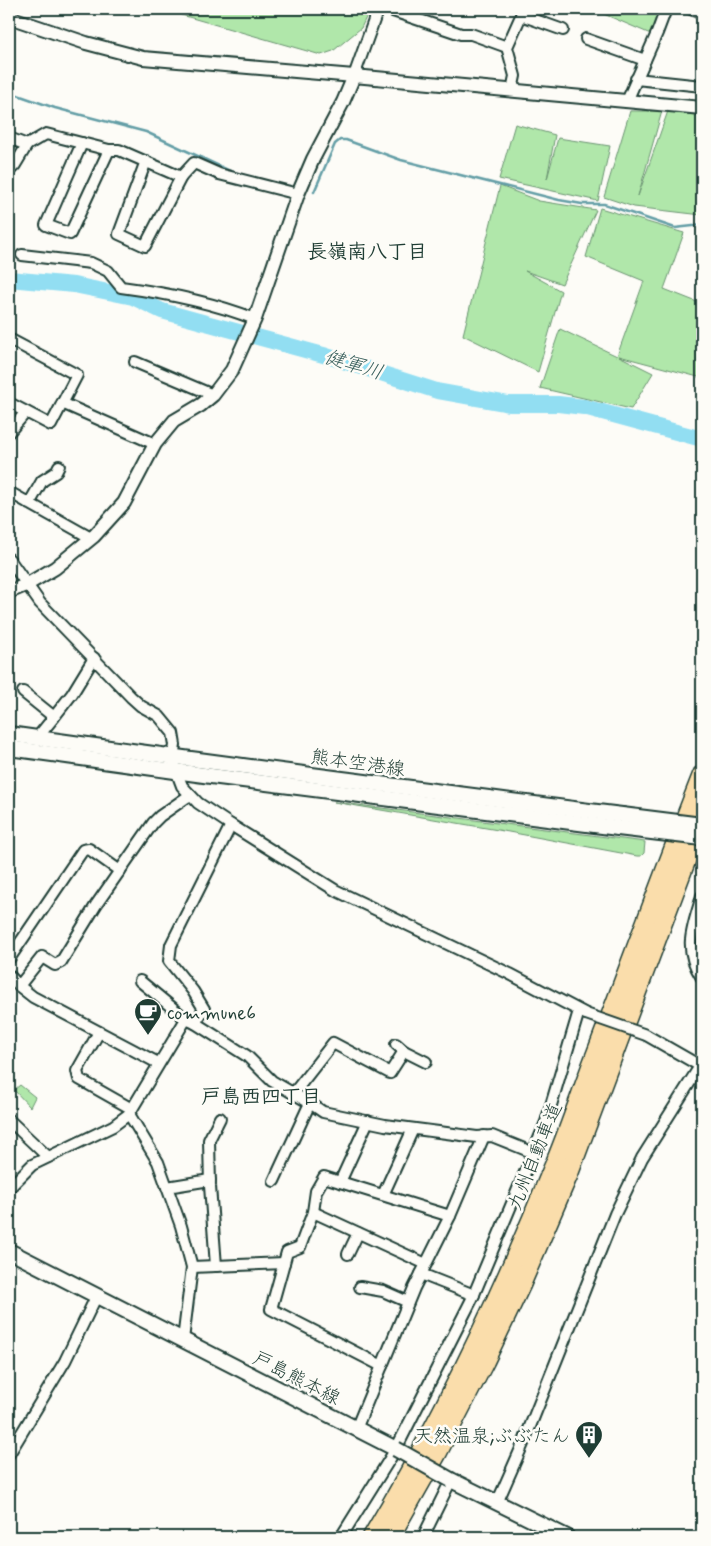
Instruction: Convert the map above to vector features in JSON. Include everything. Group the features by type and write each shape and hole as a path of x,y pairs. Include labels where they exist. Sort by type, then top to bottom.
{"highway":[{"name":"九州自動車道","path":"372,1537 425,1445 471,1354 553,1169 702,775"},
{"name":"九州自動車道","path":"390,1537 443,1444 485,1361 568,1176 702,819"}],"main road":[{"name":"熊本空港線","path":"9,734 174,764 211,776 620,822 702,826"},
{"name":"熊本空港線","path":"9,748 140,767 174,764"},
{"name":"熊本空港線","path":"620,822 702,838"},
{"name":"戸島熊本線","path":"9,1251 396,1449 451,1480 567,1537"}],"street":[{"path":"9,592 28,584 55,568 91,538 124,502 154,444 174,421 201,405 213,395 232,370 255,319 298,194 313,159 343,102 378,9"},
{"path":"627,101 666,9"},
{"path":"691,9 702,14"},
{"path":"393,11 461,34 471,34 507,48"},
{"path":"512,90 515,76 507,48 523,12 563,30"},
{"path":"9,17 86,43 143,58 702,108"},
{"path":"586,39 645,60"},
{"path":"636,79 702,86"},
{"path":"9,171 15,166 28,145 46,134 109,150 119,150 182,176"},
{"path":"9,138 28,145"},
{"path":"82,143 46,225 70,234 109,150"},
{"path":"146,161 119,234 146,246 182,176 194,163 219,174 298,194"},
{"path":"22,255 91,263 108,271 121,287 228,308 255,319"},
{"path":"9,339 77,375 51,425 9,403"},
{"path":"134,362 213,395"},
{"path":"62,403 154,444"},
{"path":"9,432 26,412"},
{"path":"29,504 42,481 56,472 59,466"},
{"path":"9,492 91,538"},
{"path":"9,560 28,584 40,604 141,706 159,716 173,733 175,745 174,764 182,786 198,803 335,890 510,974 582,1012 646,1035 702,1065 642,1158 614,1214 523,1444 497,1503"},
{"path":"37,738 72,694 94,658"},
{"path":"23,692 54,717"},
{"path":"19,986 42,957 55,965 61,962 156,819 190,795"},
{"path":"9,1188 32,1165 113,1126 131,1112 158,1064 190,1021 204,1009 193,991 169,961 171,945 231,825"},
{"path":"9,959 83,850 89,849 120,872"},
{"path":"702,896 690,940 695,966 702,978"},
{"path":"9,975 33,997 158,1064"},
{"path":"140,981 190,1021 247,1056 272,1082 324,1112 413,1129 492,1136 534,1153"},
{"path":"341,1537 396,1449 474,1294 546,1122 582,1012"},
{"path":"99,1032 77,1075 80,1079 131,1112 158,1162 181,1226 192,1267 183,1340"},
{"path":"293,1094 333,1044 390,1073 400,1047 426,1062"},
{"path":"274,1181 310,1103"},
{"path":"216,1266 209,1140 220,1118"},
{"path":"9,1120 48,1157"},
{"path":"340,1182 368,1121"},
{"path":"383,1195 413,1129"},
{"path":"356,1429 408,1302 450,1216 484,1136"},
{"path":"382,1366 271,1309 287,1252 300,1246 313,1212 316,1191 324,1177 450,1216"},
{"path":"167,1187 210,1180"},
{"path":"313,1212 358,1233 423,1269 474,1294"},
{"path":"348,1254 358,1233"},
{"path":"192,1267 284,1264"},
{"path":"360,1287 383,1291 408,1302"},
{"path":"9,1454 65,1361 97,1295"},
{"path":"422,1537 451,1480"}],"green space":[{"path":"180,9 370,9 361,28 333,51 321,55 178,14"},
{"path":"592,9 662,9 653,35"},
{"path":"630,111 662,111 638,196 668,111 702,116 702,215 634,207 604,197"},
{"path":"515,124 555,135 547,179 558,138 610,146 598,201 499,179"},
{"path":"500,186 539,201 596,210 562,284 525,271 561,291 538,372 463,335"},
{"path":"600,208 684,233 664,289 702,304 702,378 619,356 653,373 631,409 540,388 560,329 617,356 644,281 586,257"},
{"path":"334,802 645,842 644,853 641,856 637,856"},
{"path":"20,1085 35,1097 30,1107 14,1090"}],"waterway":[{"path":"9,92 55,108 146,132 230,171 254,178"},
{"path":"314,192 335,144 340,140 346,140 401,160 559,200 582,204 604,204 675,228 702,225"},
{"name":"健軍川","path":"9,279 74,285 133,297 162,311 327,356 437,391 509,404 558,404 584,407 702,439"}],"place":[{"name":"commune6","path":"148,1036"},
{"name":"天然温泉;ぶぶたん","path":"589,1459"}],"district":[{"name":"長嶺南八丁目","path":"367,251"},
{"name":"戸島西四丁目","path":"261,1096"}]}
